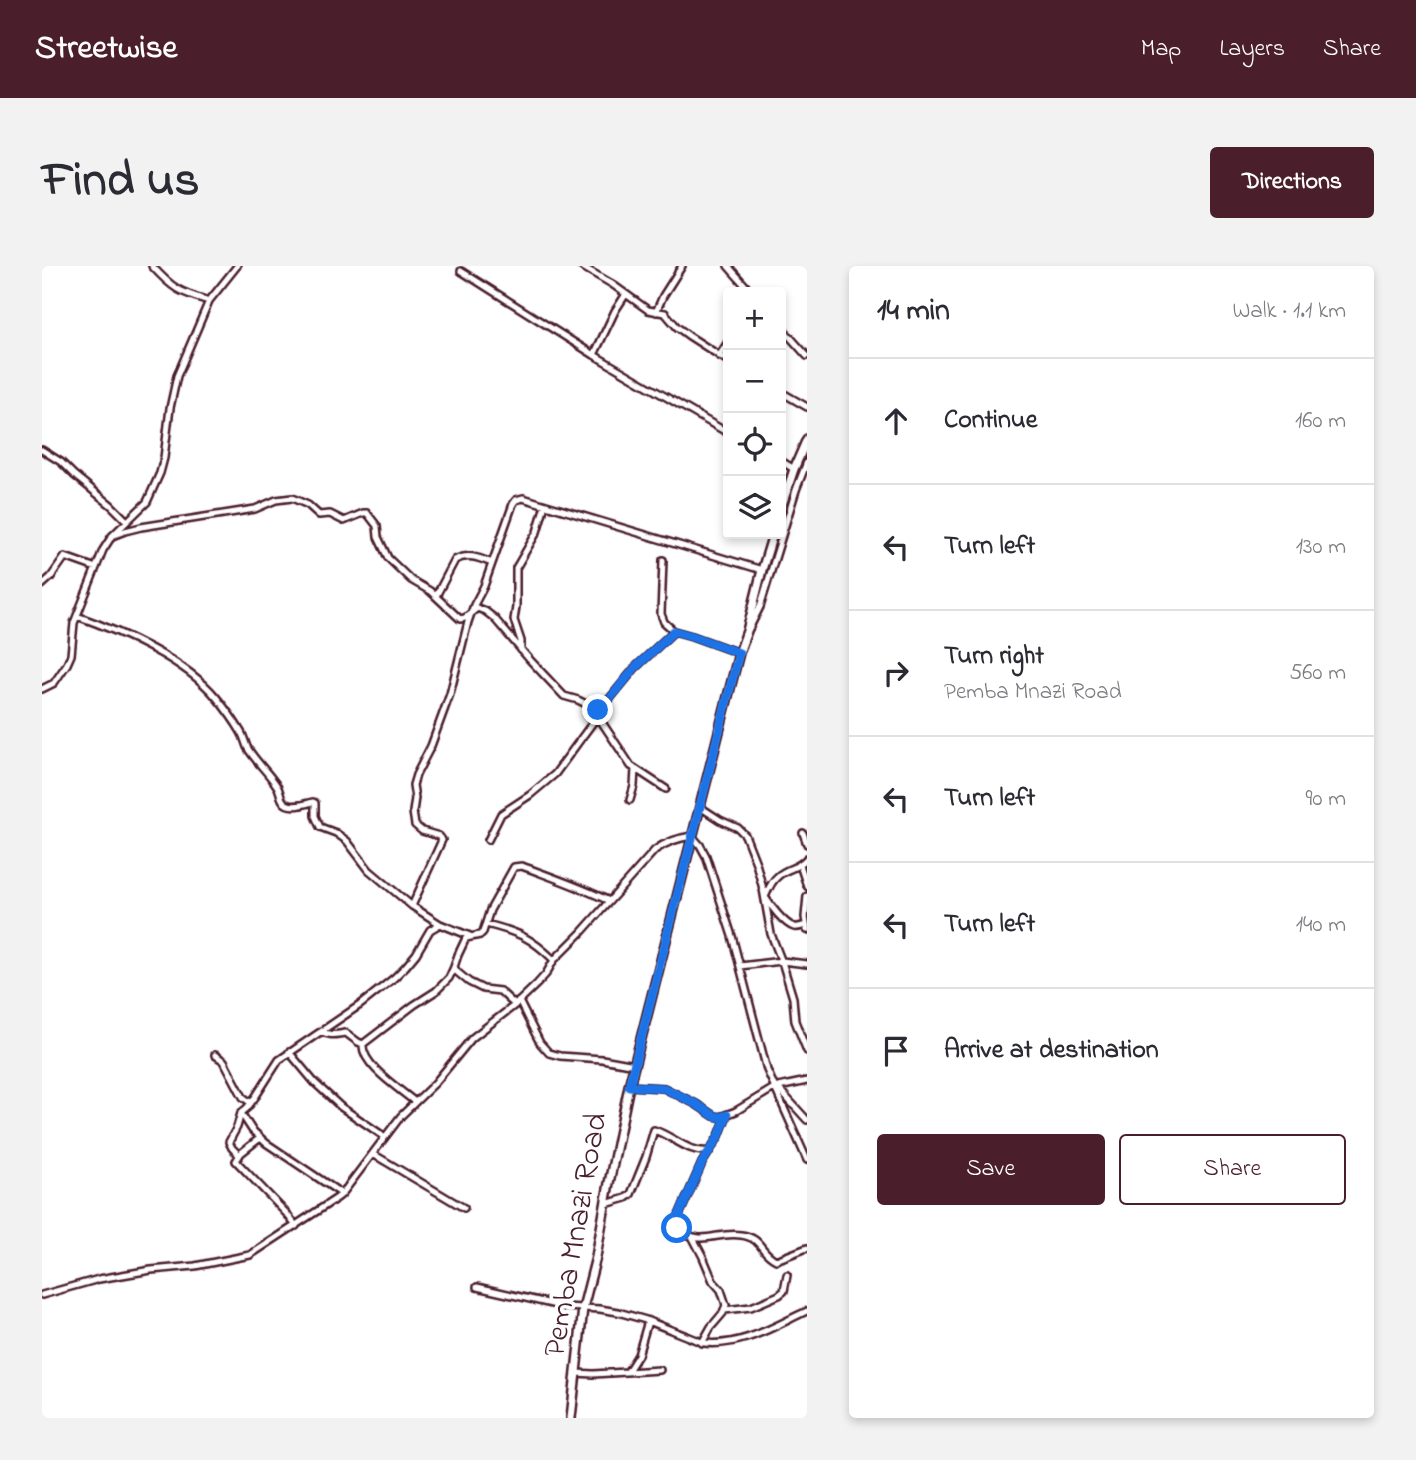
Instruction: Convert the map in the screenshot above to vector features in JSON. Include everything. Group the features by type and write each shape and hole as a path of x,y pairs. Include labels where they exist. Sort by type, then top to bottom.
{"main road":[{"path":"786,493 807,439"},
{"name":"Pemba Mnazi Road","path":"571,1418 583,1308 596,1257 608,1183 629,1086 739,653 771,539"}],"street":[{"path":"152,266 173,288 209,301"},
{"path":"42,689 54,683 71,655 74,623 103,550 112,536 147,502 164,458 177,376 209,301 237,266"},
{"path":"581,266 593,269 648,310 665,313 677,327 723,358"},
{"path":"656,312 682,266"},
{"path":"728,266 747,287"},
{"path":"461,271 594,355 723,430"},
{"path":"594,355 626,294"},
{"path":"786,333 807,356"},
{"path":"719,356 723,350"},
{"path":"786,395 807,407"},
{"path":"42,450 61,462 127,521"},
{"path":"747,631 760,607 807,462"},
{"path":"786,464 794,469"},
{"path":"112,536 141,527 256,509 276,500 294,498 319,515 330,514 342,521 367,513 377,526 378,537 388,558 411,580 423,585 461,619 479,608 495,618 520,650 564,696 600,712"},
{"path":"412,906 442,841 439,836 422,831 415,825 413,812 416,775 431,746 450,694 472,611 516,499 523,498 762,570"},
{"path":"520,650 521,641 514,620 516,568 537,532 545,505"},
{"path":"436,596 455,559 470,555 492,562"},
{"path":"42,585 65,557 96,568"},
{"path":"663,560 661,614 664,622 674,631 739,653"},
{"path":"77,616 155,651 197,678 217,698 240,730 248,747 279,789 282,800 298,806 316,803 315,816 320,827 347,841 369,870 412,906 440,924 470,936 480,935 490,910 517,866 594,893 609,901"},
{"path":"488,840 501,814 555,774 635,668 674,631"},
{"path":"600,712 601,721 635,769 666,789"},
{"path":"630,800 635,769"},
{"path":"700,807 742,831 754,857 765,897 771,934 793,998 795,1021 807,1051"},
{"path":"803,833 807,844"},
{"path":"42,1295 99,1279 250,1255 342,1194 401,1116 435,1083 472,1038 517,1003 542,979 555,960 655,850 669,842 692,836 706,856 732,936 767,1070 807,1160"},
{"path":"765,897 774,879 805,862 807,886"},
{"path":"765,897 772,908 791,925 806,927 807,896"},
{"path":"239,1155 229,1142 241,1113 251,1103 279,1060 360,1005 394,978 416,954 430,930 440,924"},
{"path":"486,925 525,936 555,960"},
{"path":"415,1102 379,1073 364,1054 363,1044 436,991 449,978 463,942 470,936"},
{"path":"740,966 782,961 806,965"},
{"path":"454,967 469,982 483,989 500,991 517,1003 549,1054 635,1065"},
{"path":"321,1031 327,1035 346,1033 363,1044"},
{"path":"289,1052 315,1083 341,1107 385,1137"},
{"path":"215,1055 224,1061 243,1097 251,1103"},
{"path":"629,1086 664,1088 720,1117 776,1088 807,1081"},
{"path":"776,1088 807,1119"},
{"path":"241,1113 260,1138 342,1194"},
{"path":"702,1343 726,1305 721,1290 713,1281 693,1238 677,1228 677,1220 727,1115"},
{"path":"606,1204 631,1194 654,1130 699,1151 708,1151"},
{"path":"260,1138 236,1159 296,1226"},
{"path":"373,1154 464,1208"},
{"path":"693,1238 734,1234 747,1236 757,1240 766,1254 776,1260 807,1248"},
{"path":"725,1310 751,1307 779,1295 784,1291 787,1275"},
{"path":"477,1287 565,1307 618,1312 702,1343 715,1344 751,1337 807,1311"},
{"path":"628,1371 638,1355 648,1321"},
{"path":"576,1373 660,1370"}],"route":[{"path":"598,710 635,668 674,631 739,653 629,1086 664,1088 714,1116 727,1115 719,1136 708,1151 693,1183 677,1220 677,1228"}]}
